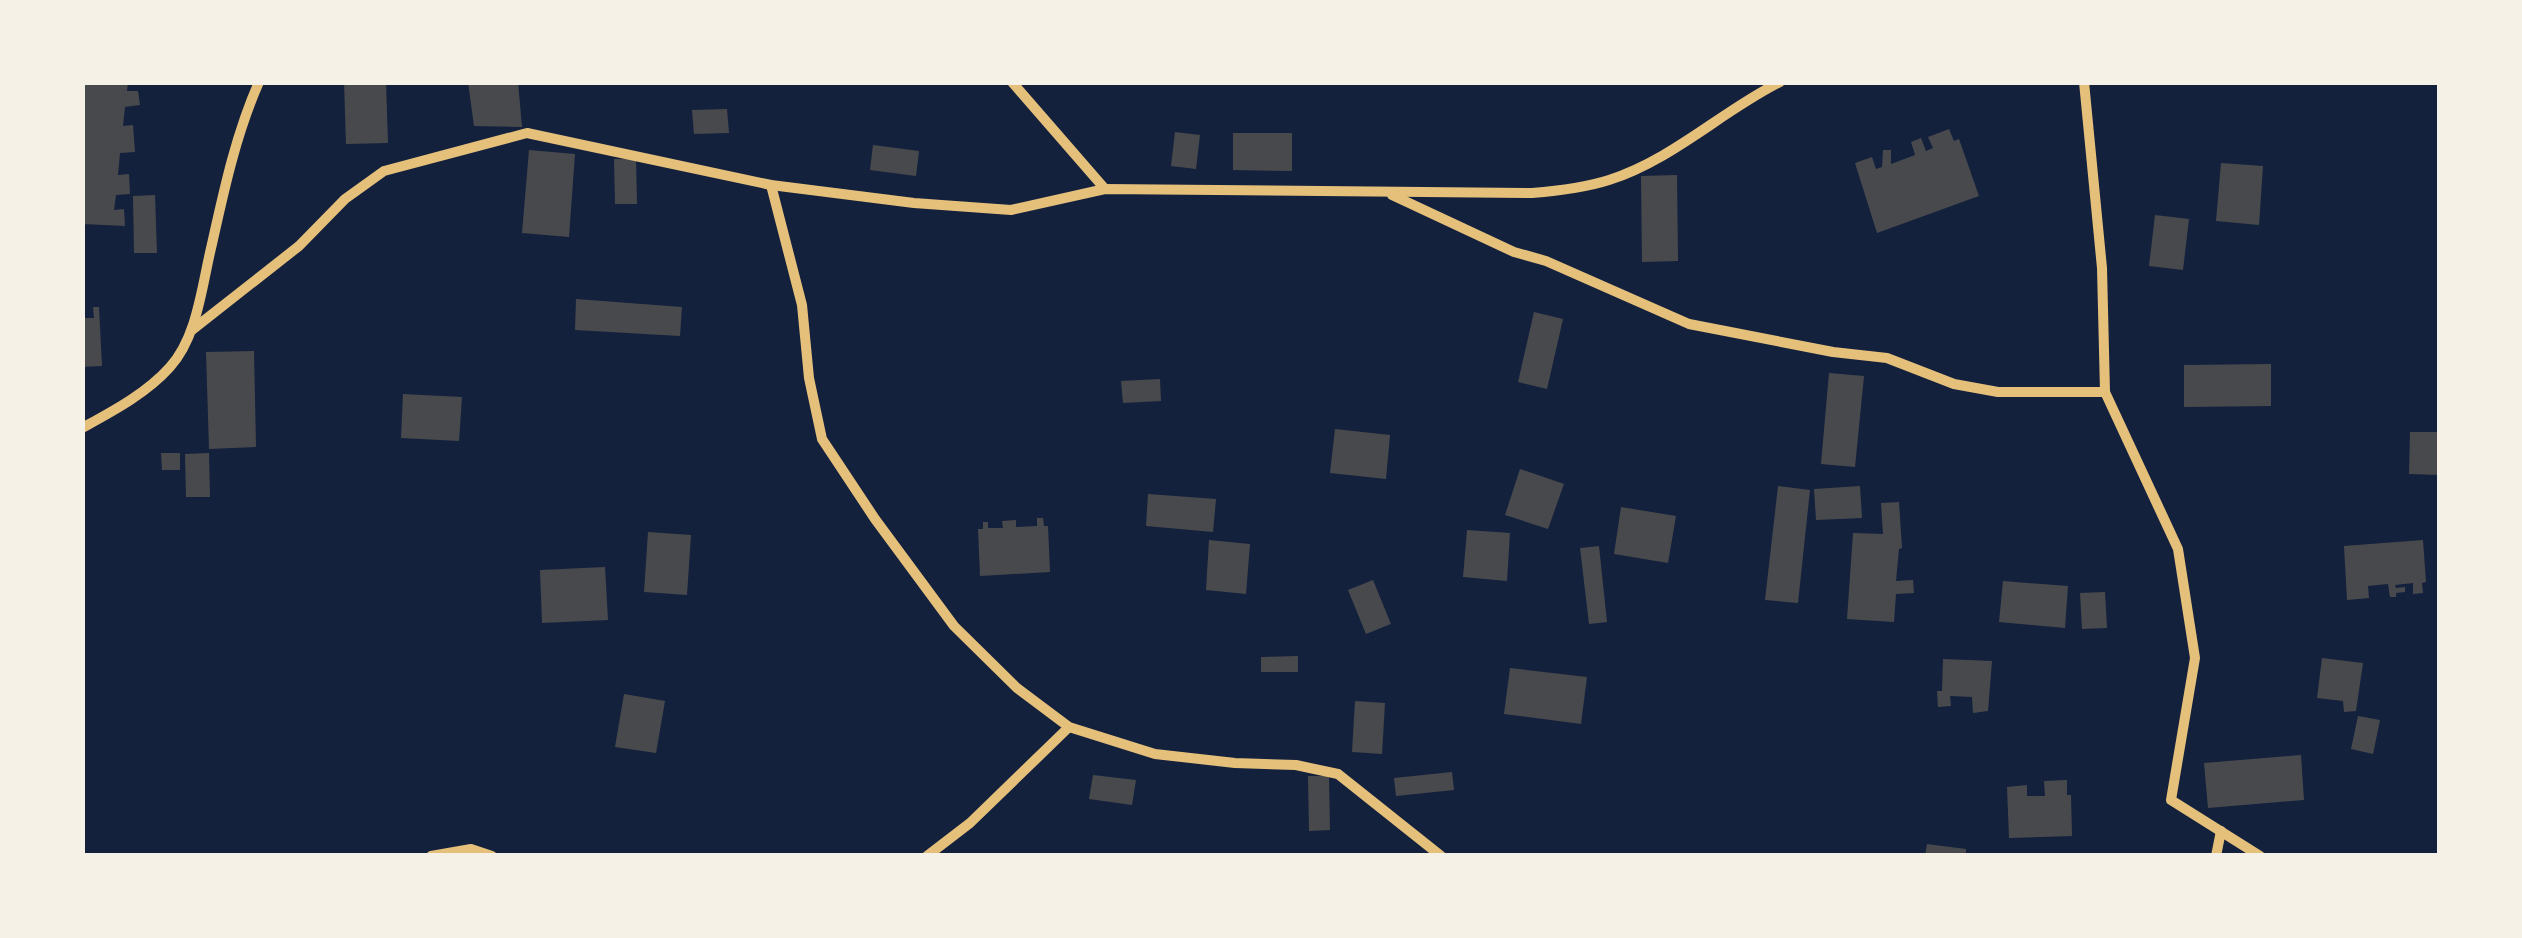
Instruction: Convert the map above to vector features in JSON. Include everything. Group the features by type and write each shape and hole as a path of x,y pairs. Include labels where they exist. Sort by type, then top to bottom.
{"street":[{"path":"82,428 122,406 171,366 192,330 223,196 247,110 259,82"},
{"path":"1012,82 1104,189"},
{"path":"192,330 299,246 344,199 384,172 527,133 771,184 914,203 1011,210 1104,189 1532,193 1575,189 1613,179 1662,156 1780,82"},
{"path":"2084,82 2102,268 2105,392 2178,549 2195,658 2171,800 2260,856"},
{"path":"771,184 802,305 809,378 822,439 954,626 1017,688 1069,727 1155,754 1234,763 1296,764 1338,774 1440,856"},
{"path":"1387,193 1514,252 1546,261 1690,324 1833,352 1886,358 1954,384 1998,392 2105,392"},
{"path":"927,856 970,823 1069,727"},
{"path":"2216,856 2221,831"},
{"path":"431,856 471,850 492,856"}],"building":[{"path":"82,82 128,82 127,91 138,91 140,105 125,107 123,126 133,125 135,152 120,153 118,175 129,174 130,194 116,195 114,210 124,209 125,226 82,224"},
{"path":"344,82 386,82 388,143 346,144"},
{"path":"468,82 518,82 522,127 474,126"},
{"path":"727,109 729,133 694,134 692,110"},
{"path":"1949,129 1954,141 1959,139 1979,196 1877,233 1855,163 1872,157 1876,169 1882,167 1883,150 1891,150 1891,164 1915,155 1911,142 1921,138 1926,151 1933,148 1928,137"},
{"path":"1175,132 1200,135 1196,169 1171,166"},
{"path":"1233,133 1292,133 1292,171 1233,170"},
{"path":"873,145 919,151 916,176 870,170"},
{"path":"529,150 575,154 569,237 522,233"},
{"path":"614,159 636,159 637,204 615,204"},
{"path":"2221,163 2263,166 2259,225 2216,221"},
{"path":"1677,175 1678,261 1642,262 1641,176"},
{"path":"155,195 157,253 134,253 133,196"},
{"path":"2155,215 2189,219 2183,270 2149,266"},
{"path":"576,299 682,307 680,336 575,330"},
{"path":"93,307 99,307 102,366 82,367 82,318 94,318"},
{"path":"1534,312 1563,319 1547,389 1518,382"},
{"path":"254,351 256,447 209,449 206,352"},
{"path":"2271,364 2271,406 2184,407 2184,365"},
{"path":"1829,373 1864,376 1855,467 1821,464"},
{"path":"1160,379 1161,401 1123,403 1121,381"},
{"path":"403,394 462,397 459,441 401,438"},
{"path":"1335,429 1390,435 1386,479 1330,473"},
{"path":"2410,432 2440,432 2440,475 2409,474"},
{"path":"161,453 180,453 180,470 162,470"},
{"path":"209,453 210,497 186,497 185,454"},
{"path":"1520,469 1564,484 1548,529 1505,515"},
{"path":"1778,486 1810,490 1798,603 1765,600"},
{"path":"1860,486 1862,518 1816,520 1814,489"},
{"path":"1148,494 1216,499 1213,532 1146,526"},
{"path":"1899,502 1902,548 1896,581 1913,580 1914,593 1896,594 1894,622 1847,619 1853,533 1883,534 1881,503"},
{"path":"1621,507 1676,516 1668,563 1614,554"},
{"path":"1037,518 1043,518 1044,526 1048,526 1050,572 980,576 978,529 983,529 983,522 988,522 988,528 1003,528 1002,521 1016,520 1016,527 1037,526"},
{"path":"1467,530 1510,533 1507,581 1463,577"},
{"path":"648,532 691,535 687,595 644,592"},
{"path":"1209,540 1250,544 1246,594 1206,590"},
{"path":"2423,540 2423,593 2413,594 2413,583 2395,585 2405,587 2405,592 2390,597 2388,584 2368,586 2369,598 2347,600 2344,546"},
{"path":"1599,546 1607,622 1589,624 1580,548"},
{"path":"605,567 608,620 542,623 540,570"},
{"path":"1373,580 1391,624 1366,634 1348,590"},
{"path":"2003,581 2068,586 2065,628 1999,622"},
{"path":"2105,592 2107,628 2082,629 2080,593"},
{"path":"1298,656 1298,672 1261,672 1261,657"},
{"path":"2322,658 2363,663 2356,711 2344,712 2343,701 2317,698"},
{"path":"1943,659 1992,661 1988,711 1973,713 1972,697 1950,696 1951,706 1938,707"},
{"path":"1510,668 1587,677 1581,724 1504,714"},
{"path":"624,694 665,701 656,753 615,747"},
{"path":"1355,701 1385,703 1382,754 1352,752"},
{"path":"2358,716 2380,720 2373,754 2351,749"},
{"path":"2301,755 2304,800 2208,808 2204,763"},
{"path":"1452,772 1454,790 1396,796 1394,778"},
{"path":"1093,775 1136,780 1132,805 1089,799"},
{"path":"1308,776 1329,776 1330,830 1309,831"},
{"path":"2067,780 2072,836 2009,838 2007,787 2027,785 2027,796 2045,796 2044,781"},
{"path":"1927,844 1966,849 1966,856 1925,856"}]}
